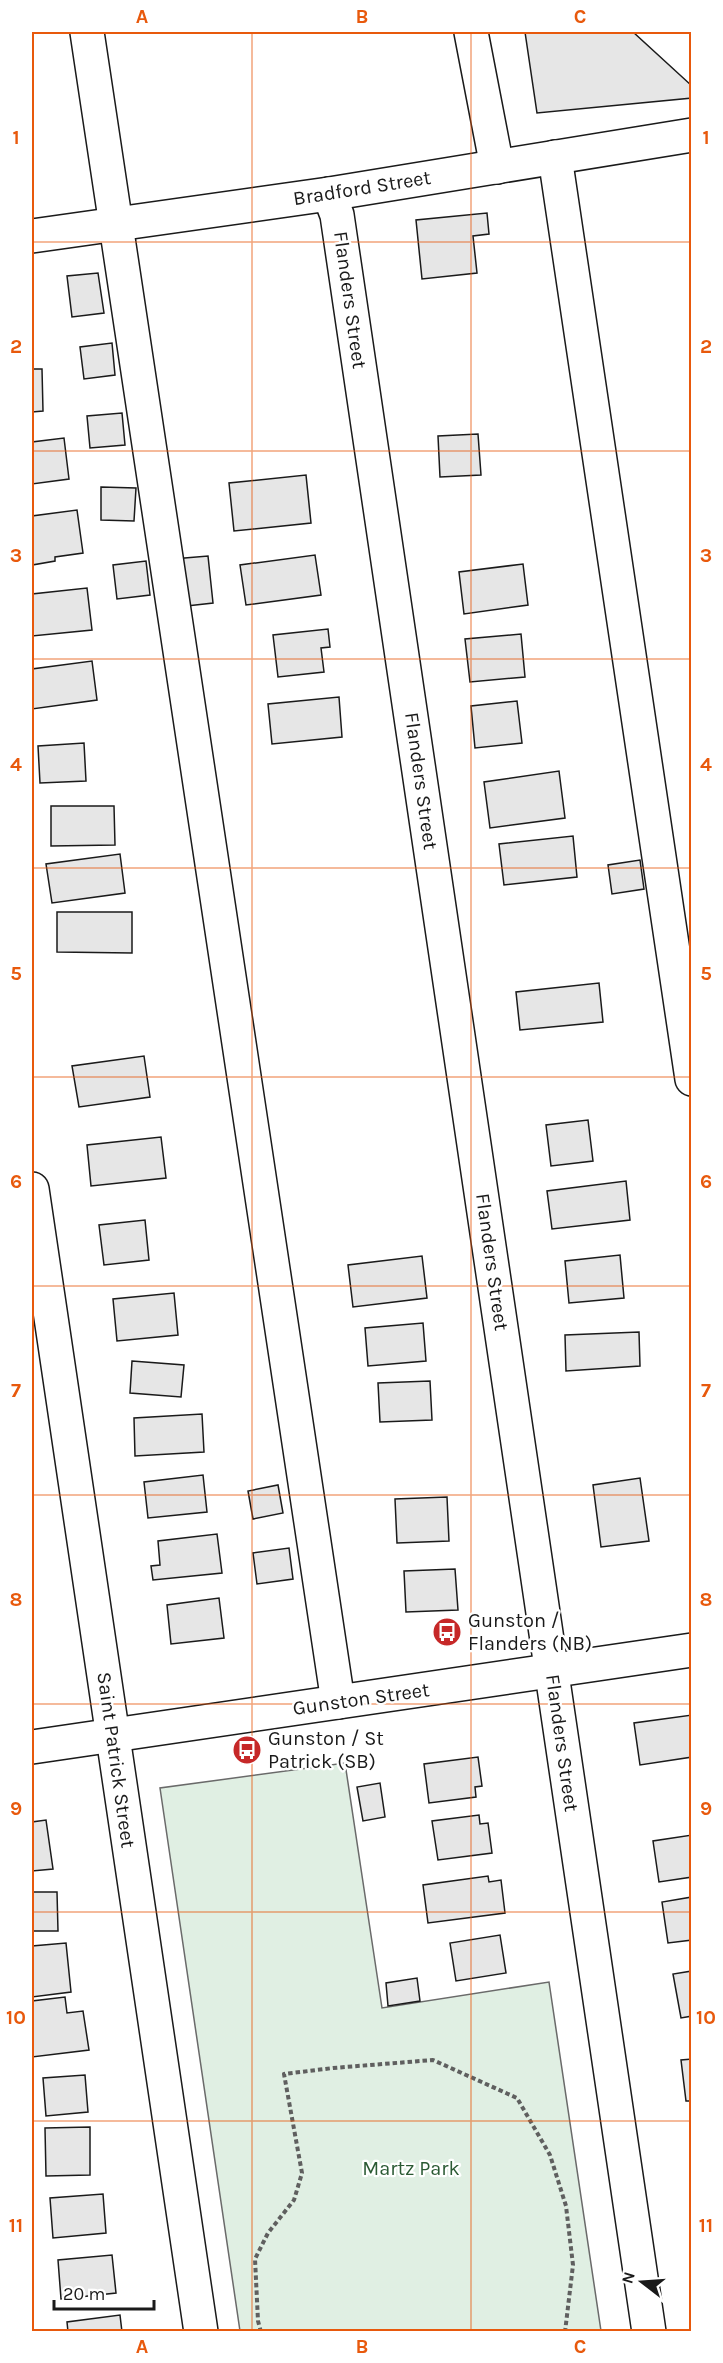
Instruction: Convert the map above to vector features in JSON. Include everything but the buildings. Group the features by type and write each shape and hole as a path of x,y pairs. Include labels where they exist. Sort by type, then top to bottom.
{"street":[{"path":"87,32 338,1702"},
{"path":"471,32 497,167"},
{"name":"Bradford Street","path":"32,236 329,194 692,135"},
{"path":"555,157 692,1079"},
{"name":"Flanders Street","path":"329,194 338,215 649,2331"},
{"name":"Saint Patrick Street","path":"32,1189 201,2331"},
{"name":"Gunston Street","path":"32,1747 692,1650"}],"path":[{"path":"261,2331 258,2321 255,2259 268,2233 294,2200 302,2173 284,2074 433,2060 517,2098 550,2155 566,2206 573,2265 565,2331"}],"green space":[{"name":"Martz Park","path":"345,1763 382,2008 549,1982 601,2331 240,2331 160,1788"}],"place":[{"name":"Gunston / Flanders (NB)","path":"447,1632"},
{"name":"Gunston / St Patrick (SB)","path":"247,1750"}]}
